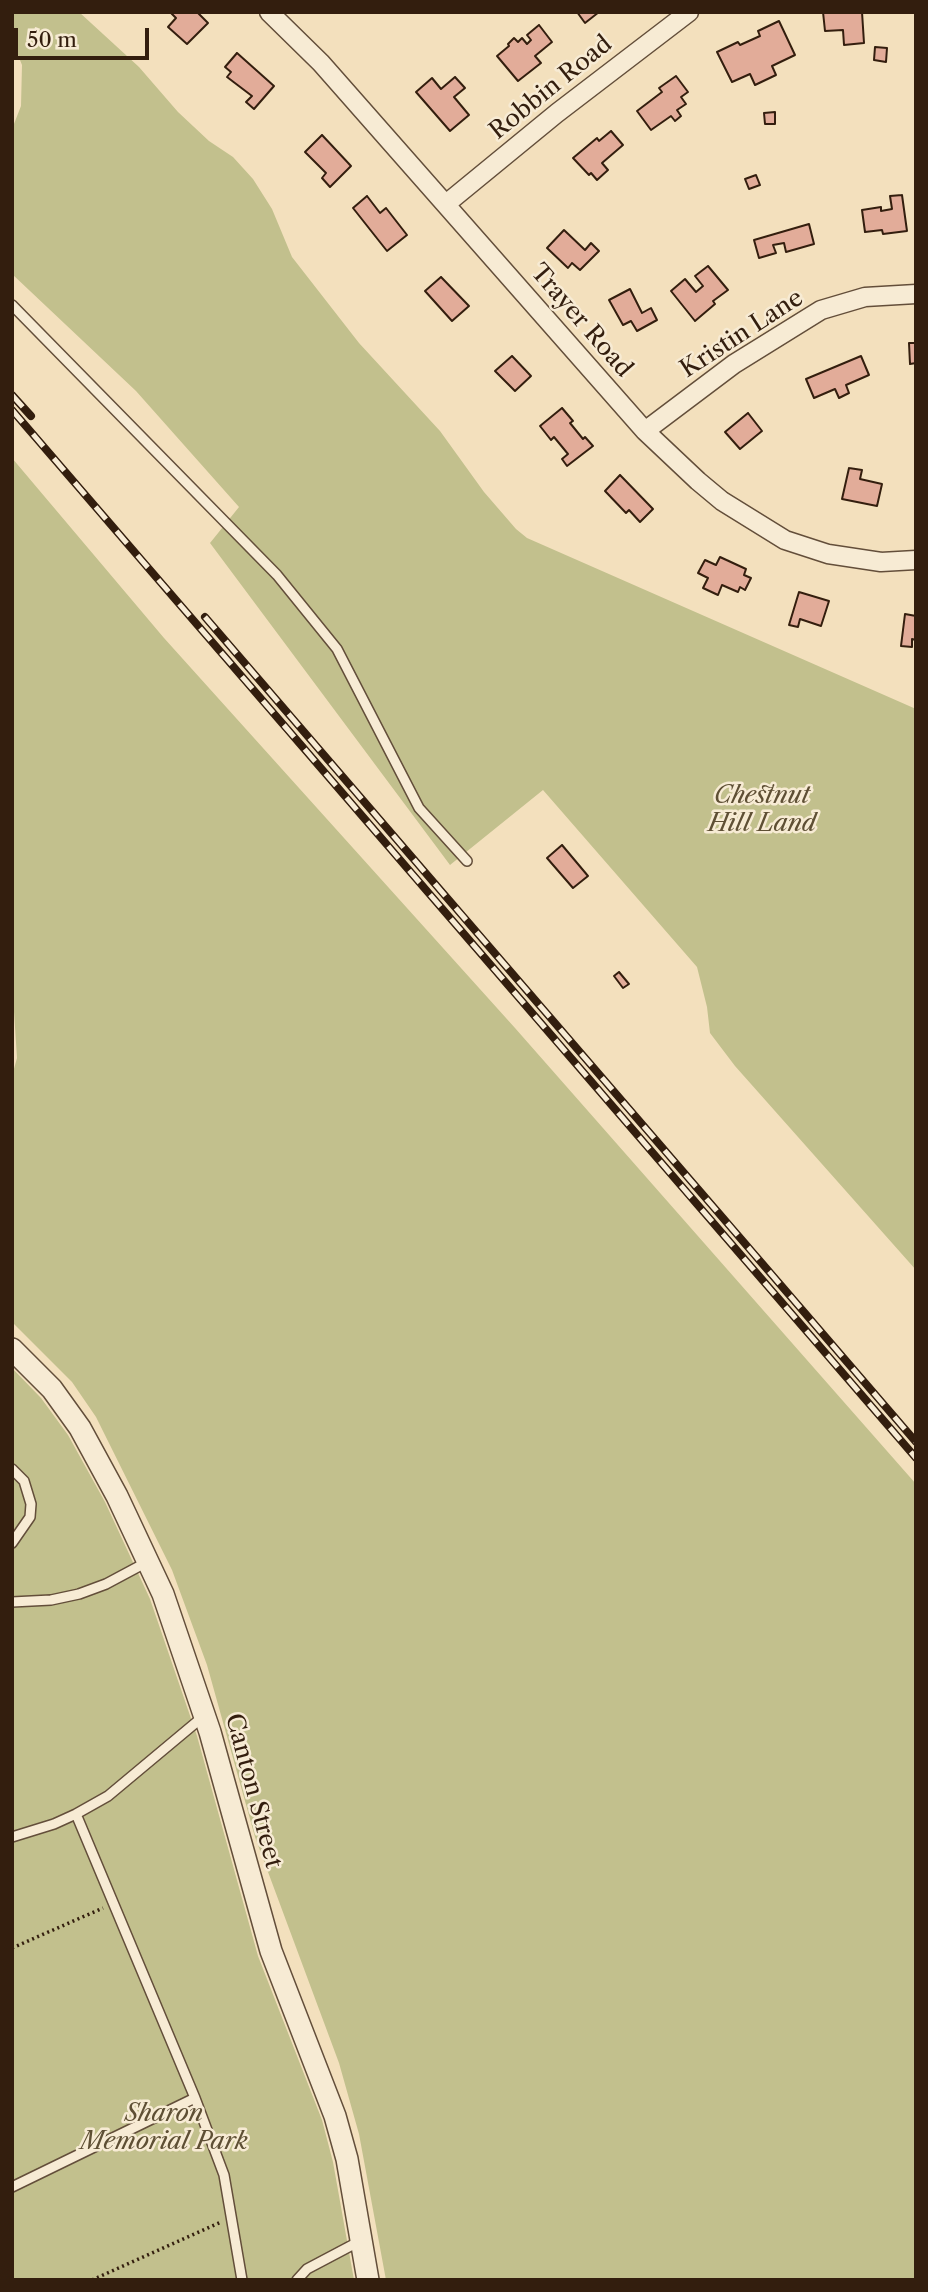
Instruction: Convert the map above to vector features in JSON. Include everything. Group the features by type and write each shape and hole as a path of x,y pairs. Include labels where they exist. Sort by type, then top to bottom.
{"street":[{"name":"Trayer Road","path":"269,12 321,63 645,431 698,481 722,501 785,540 828,554 881,562 916,560"},
{"name":"Robbin Road","path":"446,204 557,113 689,12"},
{"name":"Kristin Lane","path":"645,431 734,364 821,310 865,297 916,294"},
{"name":"Canton Street","path":"12,1349 52,1389 73,1417 106,1473 149,1561 181,1643 205,1715 271,1951 335,2116 347,2159 368,2280"}],"lane":[{"path":"12,305 277,575 337,649 419,808 467,861"},
{"path":"12,1469 24,1481 31,1504 30,1517 12,1543"},
{"path":"12,1602 51,1600 79,1594 106,1584 149,1561"},
{"path":"12,1837 54,1824 108,1796 205,1715"},
{"path":"76,1814 195,2098 224,2175 242,2280"},
{"path":"12,2187 195,2098"},
{"path":"297,2280 307,2269 361,2240"}],"path":[{"path":"12,1948 114,1904"},
{"path":"92,2280 232,2217"}],"green space":[{"name":"Chestnut Hill Land","path":"12,12 79,12 139,67 178,112 209,141 233,157 253,179 272,209 292,257 359,343 440,431 484,492 527,538 916,709 916,1270 735,1066 710,1033 697,967 543,790 450,865 210,543 239,507 136,391 12,274 12,129 21,106 22,65 12,40"},
{"path":"12,458 164,638 515,1028 916,1484 916,2280 386,2280 359,2134 339,2063 255,1837 207,1665 172,1570 96,1417 72,1382 12,1322 12,1076 17,1058 12,981"},
{"name":"Sharon Memorial Park","path":"12,1368 41,1398 68,1435 105,1502 150,1599 197,1736 258,1956 322,2120 333,2162 354,2280 12,2280"}],"building":[{"path":"170,12 197,12 208,23 187,44 168,27 176,18"},
{"path":"577,12 599,12 585,23"},
{"path":"823,12 862,12 864,43 844,45 843,30 825,31"},
{"path":"779,21 795,55 772,66 776,75 755,85 750,74 732,82 717,52 760,36 758,31"},
{"path":"539,25 552,42 535,56 541,63 518,81 497,56 514,38 518,42 522,38 527,44 531,40 527,35"},
{"path":"875,47 887,48 886,62 874,60"},
{"path":"237,53 274,86 254,109 246,102 252,96 227,77 231,72 225,67"},
{"path":"676,76 688,92 681,97 686,104 677,110 681,116 675,121 671,116 651,130 637,111 662,92 659,88"},
{"path":"455,77 465,88 454,97 469,115 450,131 416,92 432,78 441,89"},
{"path":"775,112 775,124 765,124 764,113"},
{"path":"611,131 623,145 602,163 608,170 597,180 573,158 597,138 599,141"},
{"path":"322,135 351,166 330,187 322,178 326,173 305,152"},
{"path":"756,175 760,185 749,189 745,179"},
{"path":"902,195 907,231 883,234 882,230 865,232 862,210 881,207 881,211 892,209 890,196"},
{"path":"367,196 380,213 386,208 407,235 387,251 353,208"},
{"path":"809,224 814,244 786,252 784,243 773,245 776,253 759,258 754,240"},
{"path":"564,230 585,250 591,243 599,251 580,270 572,263 568,268 547,248"},
{"path":"708,266 728,290 713,301 715,304 695,321 671,291 685,279 696,292 703,286 695,276"},
{"path":"441,277 469,306 452,321 425,291"},
{"path":"630,289 642,313 651,308 657,320 637,331 631,321 623,325 609,300"},
{"path":"909,343 916,343 916,363 910,364"},
{"path":"512,356 531,376 515,391 495,371"},
{"path":"861,356 869,375 846,385 849,393 839,398 835,389 814,398 806,379"},
{"path":"562,408 583,439 585,437 593,446 567,466 562,459 568,454 554,437 551,440 540,426"},
{"path":"748,413 762,431 740,449 725,432"},
{"path":"849,468 862,470 860,479 882,484 877,506 842,499"},
{"path":"620,475 653,509 640,522 629,510 626,513 605,491"},
{"path":"720,557 746,569 744,575 751,578 745,590 740,587 738,592 722,585 718,595 703,588 708,578 698,573 705,560 716,565"},
{"path":"799,592 829,601 821,626 800,619 798,627 789,625"},
{"path":"905,614 916,616 916,640 912,639 912,647 901,646"},
{"path":"562,845 588,876 573,888 547,858"},
{"path":"619,972 629,984 623,988 614,976"}],"railway":[{"path":"12,395 31,416"},
{"path":"12,410 916,1458"},
{"path":"205,617 916,1442"}]}
